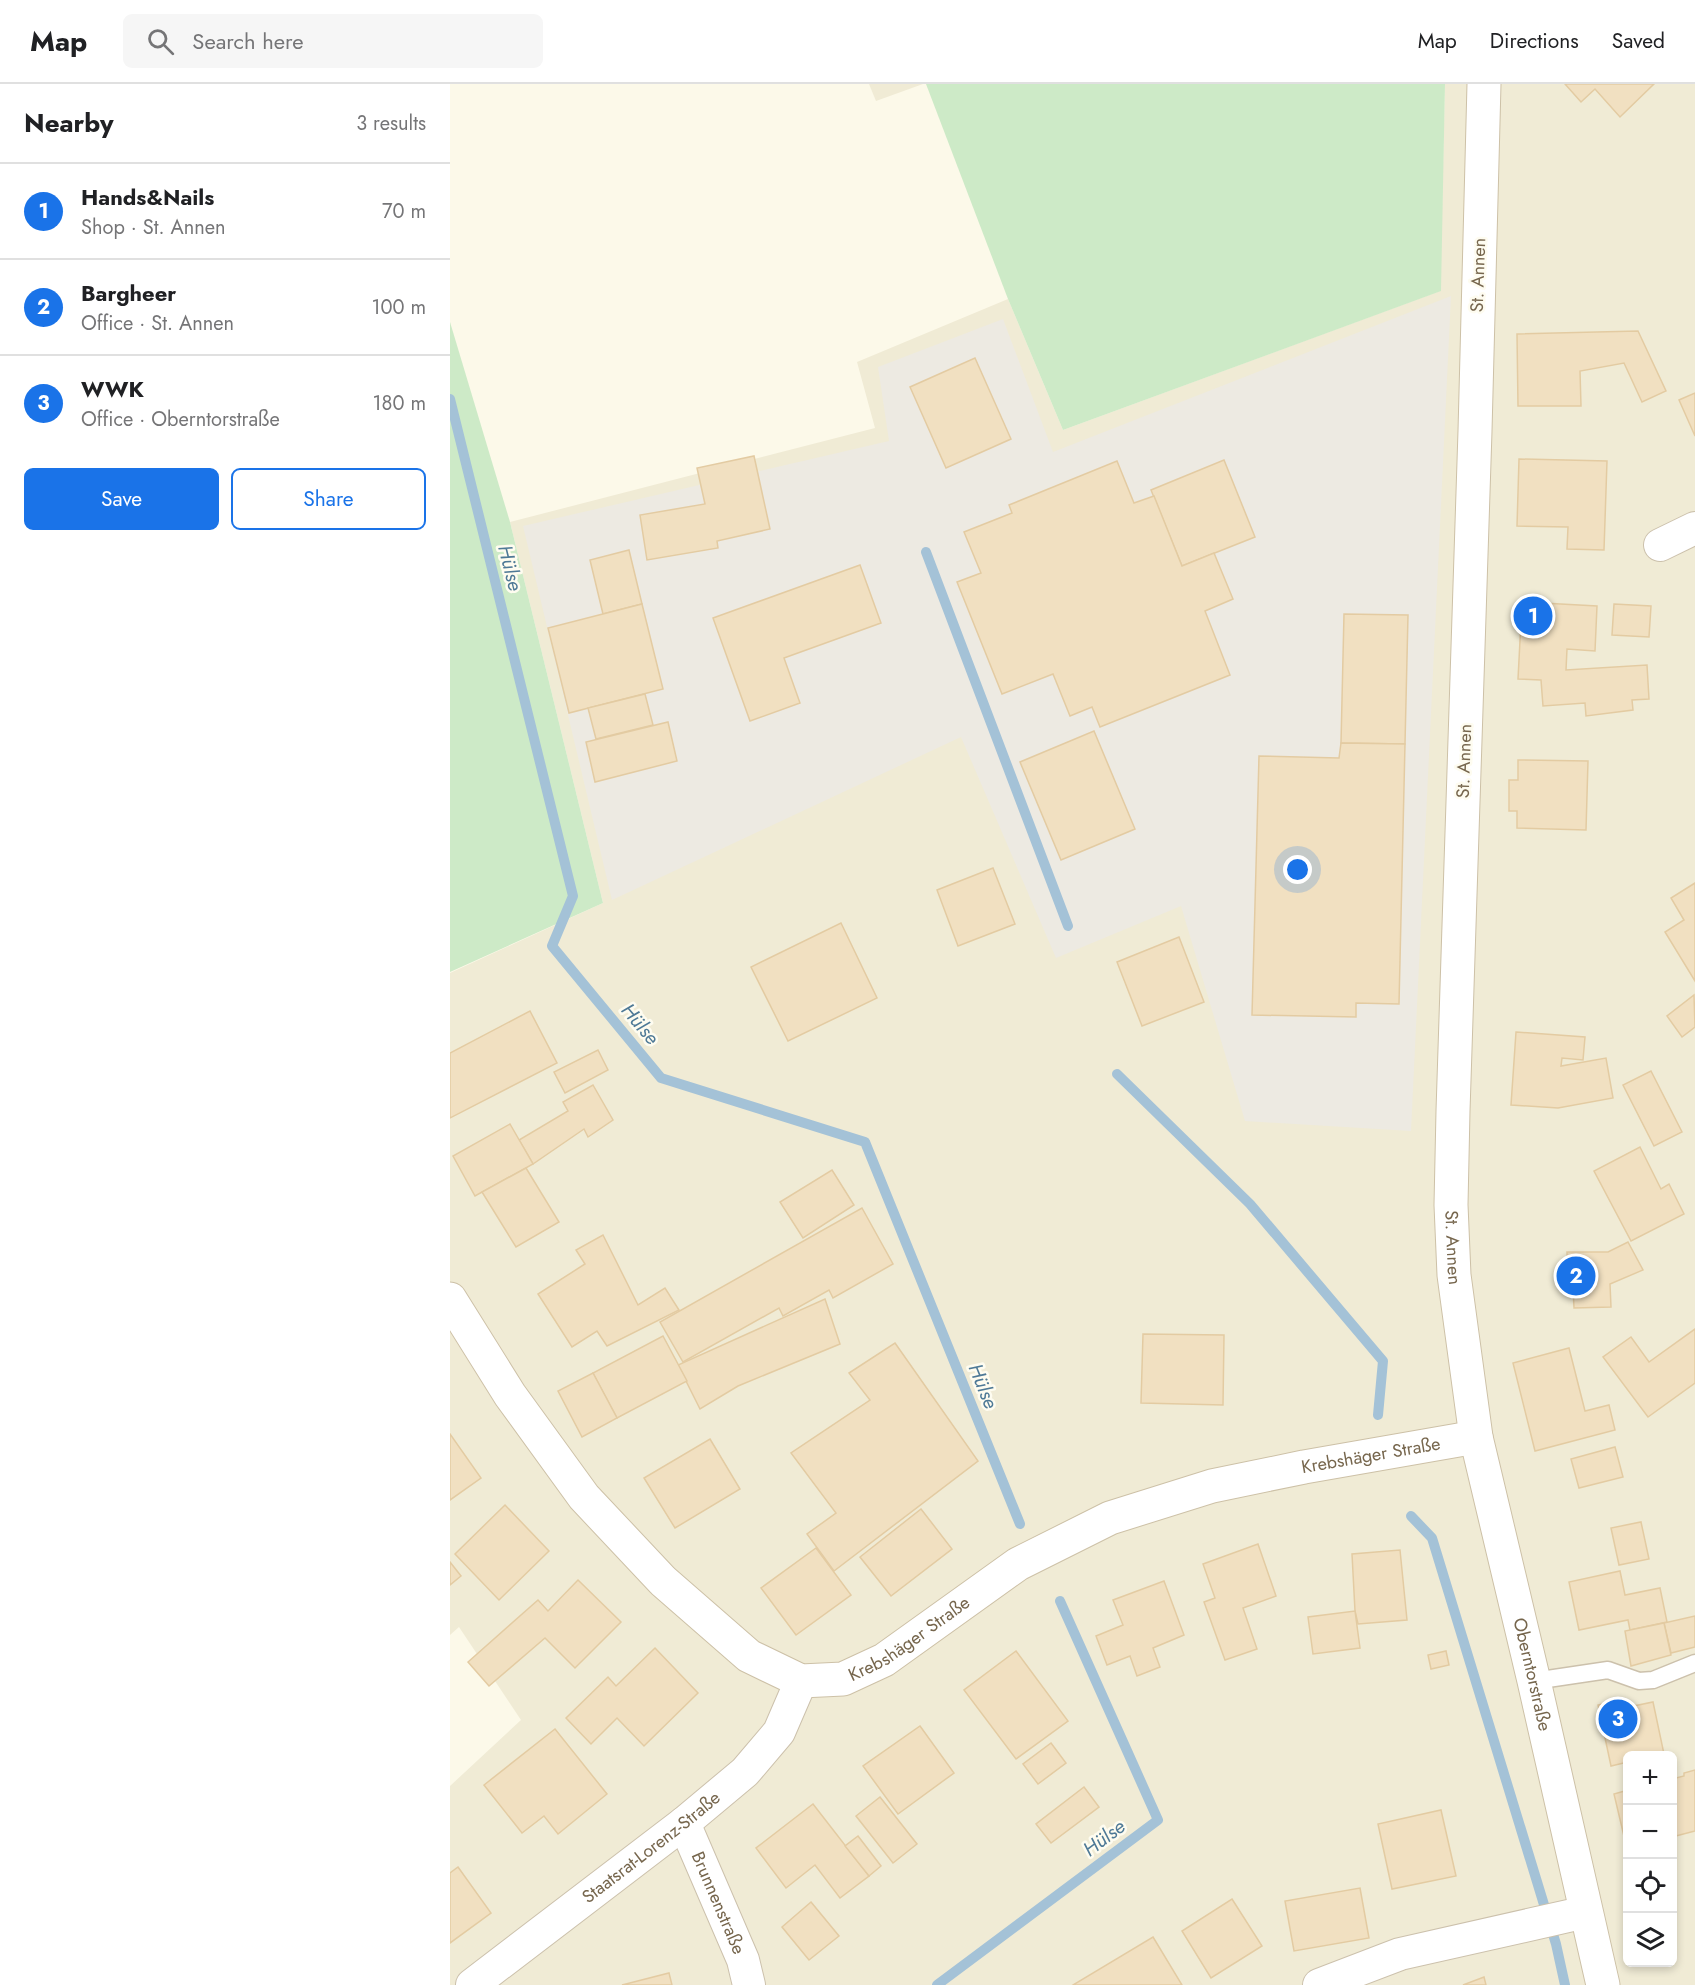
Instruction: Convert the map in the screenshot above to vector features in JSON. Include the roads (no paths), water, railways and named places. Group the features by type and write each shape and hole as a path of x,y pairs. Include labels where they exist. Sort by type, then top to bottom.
{"main road":[{"name":"St. Annen","path":"1476,1437 1454,1275 1451,1205 1484,84"},
{"name":"Krebshäger Straße","path":"450,1299 510,1395 584,1497 663,1581 749,1656 801,1681 843,1679 884,1660 1017,1564 1110,1518 1212,1486 1304,1467 1476,1437"},
{"name":"Oberntorstraße","path":"1476,1437 1534,1681 1560,1918 1603,1985"}],"street":[{"path":"1660,545 1695,528"},
{"name":"Staatsrat-Lorenz-Straße","path":"472,1985 684,1823 745,1772 778,1732 801,1681"},
{"name":"Brunnenstraße","path":"684,1823 743,1960 749,1985"},
{"path":"1319,1985 1400,1954 1560,1918"}],"lane":[{"path":"1534,1681 1608,1670 1639,1681 1653,1680 1695,1663"}],"waterway":[{"name":"Hülse","path":"450,399 573,896 552,946 661,1078 865,1142 1020,1524"},
{"path":"926,552 1068,926"},
{"path":"1117,1074 1250,1204 1383,1361 1378,1415"},
{"path":"1411,1516 1432,1538 1556,1944 1565,1985"},
{"name":"Hülse","path":"937,1985 1158,1820 1060,1601"}],"place":[{"name":"Hands&Nails","path":"1533,616"},
{"name":"Bargheer","path":"1576,1276"},
{"name":"WWK","path":"1618,1719"}]}
